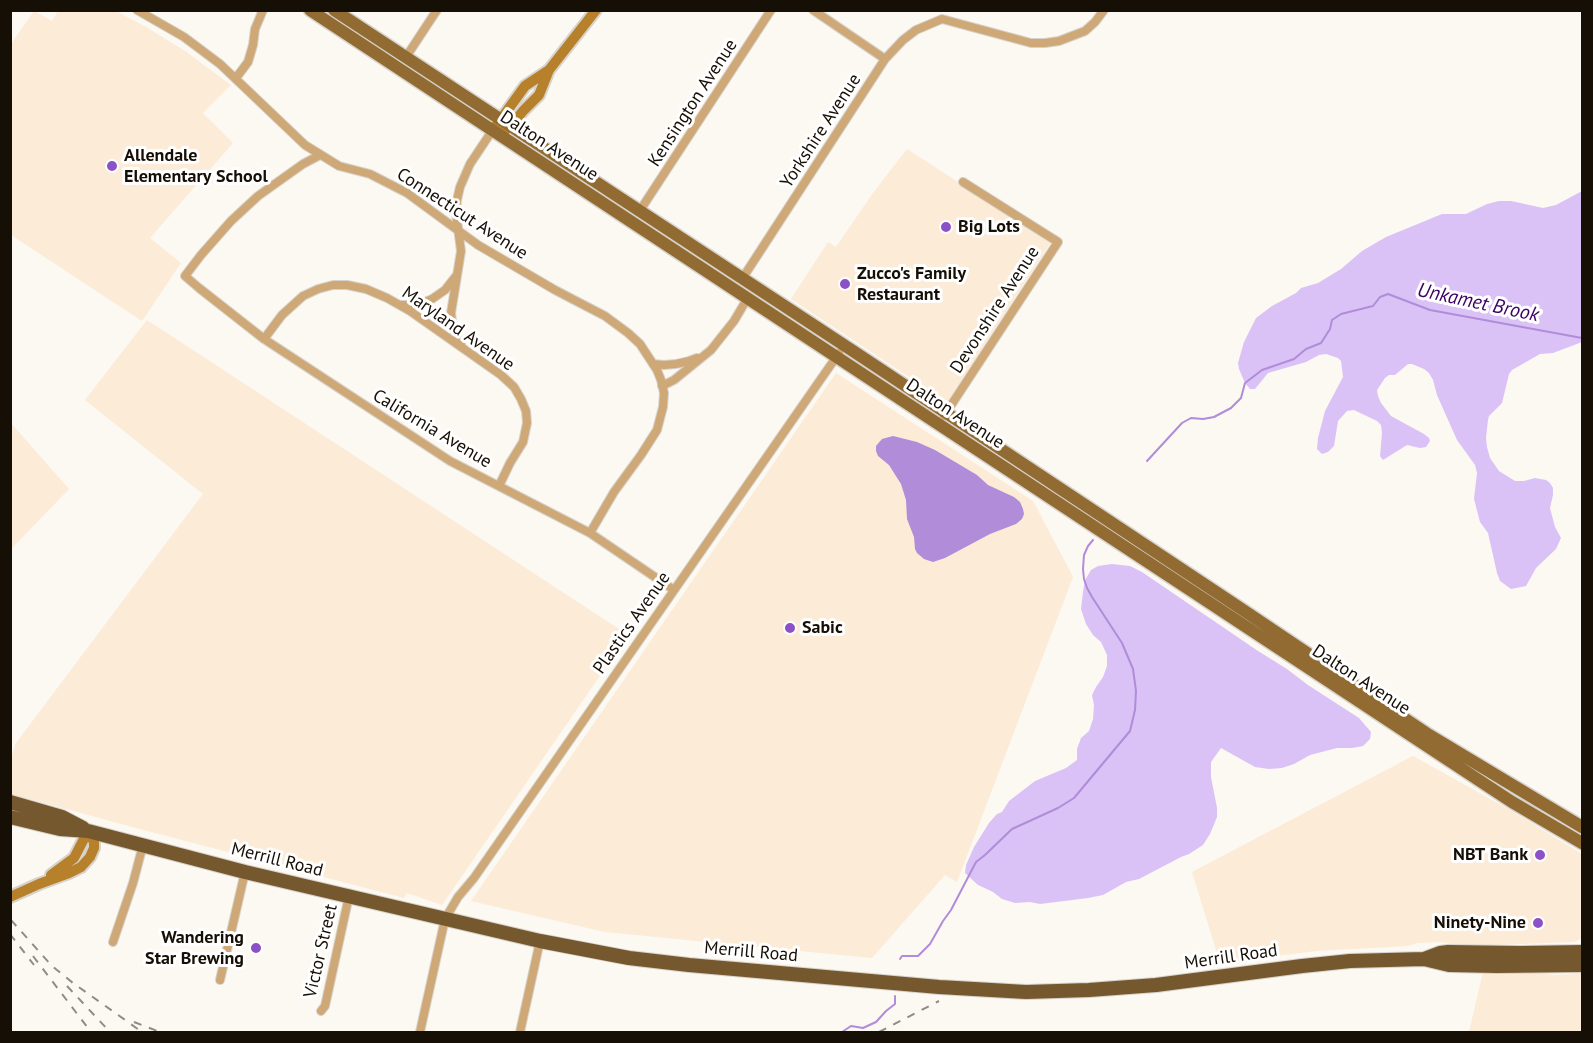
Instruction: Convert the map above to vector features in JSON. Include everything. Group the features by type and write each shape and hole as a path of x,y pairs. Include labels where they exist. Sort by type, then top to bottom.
{"highway":[{"name":"Merrill Road","path":"10,802 62,817 88,831"},
{"name":"Merrill Road","path":"10,817 60,829 88,831 245,872 445,919 540,941 629,958 939,987 1015,991 1079,991 1134,987 1330,963 1424,959 1448,952 1582,952"},
{"name":"Merrill Road","path":"1424,959 1449,965 1582,965"}],"main road":[{"name":"Dalton Avenue","path":"310,10 939,425 1425,738 1512,802 1579,842"},
{"name":"Dalton Avenue","path":"334,10 1253,616 1425,738"},
{"name":"Dalton Avenue","path":"1443,750 1582,827"}],"street":[{"name":"Connecticut Avenue","path":"137,10 184,37 220,64 305,145 320,155 339,166 370,174 408,193 478,245 605,316 640,344 653,364 662,386"},
{"path":"236,78 248,62 255,29 263,10"},
{"path":"406,57 437,10"},
{"path":"462,348 453,328 451,313 461,250 456,213 460,187 470,164 492,131 523,111 539,95 549,70 596,10"},
{"name":"Kensington Avenue","path":"639,212 771,10"},
{"path":"813,10 885,59"},
{"path":"933,10 1031,43 1059,41 1084,31 1104,10"},
{"name":"Yorkshire Avenue","path":"742,279 885,59 916,30 943,15"},
{"path":"506,123 525,86 549,70"},
{"name":"California Avenue","path":"320,155 303,164 258,196 231,221 185,276 264,339 450,461 590,533 674,590"},
{"name":"Devonshire Avenue","path":"939,425 1058,242 963,182"},
{"path":"396,304 418,305 432,299 450,285 458,273"},
{"name":"Maryland Avenue","path":"264,339 294,303 318,289 333,285 366,289 410,311 501,375 514,387 526,411 527,423 523,441 499,486"},
{"path":"590,533 614,492 657,429 663,407 662,386 674,380 706,354 734,321 747,298"},
{"name":"Plastics Avenue","path":"420,1032 445,919 458,897 474,878 844,345"},
{"path":"653,364 682,363 706,354"},
{"path":"1562,815 1582,822"},
{"path":"10,897 39,884 74,858 88,831"},
{"path":"113,942 133,884 143,845"},
{"path":"220,980 245,872"},
{"name":"Victor Street","path":"321,1011 325,1006 349,896"},
{"path":"520,1032 540,941"}],"shaded area":[{"name":"Allendale Elementary School","path":"34,11 52,21 58,11 116,11 185,51 231,85 203,113 233,143 150,238 181,263 142,321 11,235 11,44"},
{"path":"907,149 1051,242 947,402 791,299 828,242 836,247"},
{"path":"1582,191 1582,342 1553,353 1540,354 1512,370 1502,403 1488,420 1487,447 1490,458 1499,471 1515,481 1535,478 1550,483 1553,495 1550,508 1555,527 1561,538 1556,549 1536,568 1526,586 1511,589 1500,581 1488,533 1480,522 1474,499 1477,473 1475,465 1457,440 1429,373 1408,364 1395,375 1385,378 1377,390 1381,403 1391,416 1424,434 1430,441 1426,447 1407,445 1383,460 1380,456 1381,425 1354,410 1347,411 1338,421 1334,446 1322,454 1317,449 1325,411 1343,377 1341,361 1338,358 1326,354 1319,355 1306,362 1268,373 1255,389 1250,389 1245,383 1238,363 1244,342 1256,318 1301,288 1318,283 1341,269 1362,251 1386,237 1442,214 1466,214 1499,201 1511,201 1543,208 1556,205"},
{"path":"147,320 628,635 442,905 407,893 404,898 11,794 11,758 16,743 203,494 85,400"},
{"path":"836,373 1033,501 1073,577 957,882 945,875 872,958 605,932 471,901"},
{"path":"10,422 69,489 11,549 10,549"},
{"path":"893,436 917,442 935,450 977,475 988,485 1014,497 1023,509 1022,519 945,558 933,562 924,559 915,549 901,484 889,465 878,456 876,451 876,446 882,439"},
{"path":"1112,564 1130,566 1142,572 1287,669 1359,718 1371,732 1370,739 1363,746 1337,748 1310,755 1282,768 1269,769 1255,767 1221,748 1211,762 1217,817 1203,845 1103,895 1040,904 1015,903 1002,899 978,885 965,873 966,865 989,823 1002,812 1009,801 1035,781 1066,768 1077,760 1077,749 1081,738 1089,731 1093,719 1092,695 1107,666 1107,655 1101,642 1086,624 1081,609 1085,580 1091,570 1098,566"},
{"path":"1413,756 1510,810 1582,854 1582,938 1574,942 1462,946 1441,942 1417,943 1408,946 1316,951 1220,963 1192,872"},
{"path":"1582,971 1582,1032 1469,1032 1483,972 1536,972 1553,975"}],"waterway":[{"name":"Unkamet Brook","path":"1147,461 1182,423 1191,418 1214,417 1231,408 1241,398 1245,383 1262,370 1294,359 1306,349 1321,343 1330,329 1332,320 1341,314 1373,306 1380,297 1388,294 1430,310 1582,338"},
{"name":"Unkamet Brook","path":"900,959 902,956 918,956 930,944 976,862 1012,829 1074,798 1130,731 1135,710 1136,691 1133,669 1122,643 1092,597 1084,579 1084,555 1093,540"},
{"name":"Unkamet Brook","path":"842,1032 851,1026 863,1028 876,1022 895,1004 895,996"}],"railway":[{"path":"11,920 52,966 142,1032"},
{"path":"10,934 34,965"},
{"path":"33,956 91,1032"},
{"path":"67,986 110,1032"},
{"path":"879,1032 939,1001"},
{"path":"134,1022 160,1032"}],"place":[{"name":"Allendale Elementary School","path":"112,166"},
{"name":"Big Lots","path":"946,227"},
{"name":"Zucco's Family Restaurant","path":"845,284"},
{"name":"Sabic","path":"790,628"},
{"name":"NBT Bank","path":"1540,855"},
{"name":"Ninety-Nine","path":"1538,923"},
{"name":"Wandering Star Brewing","path":"256,948"}]}
